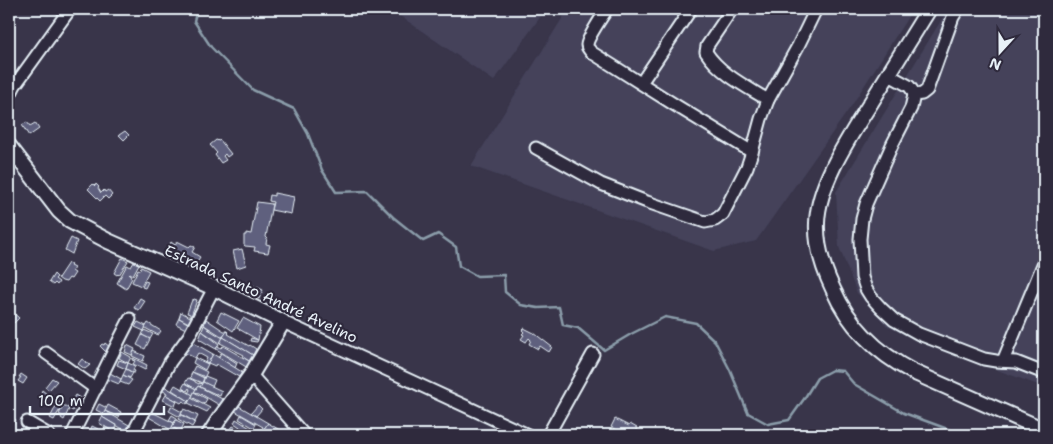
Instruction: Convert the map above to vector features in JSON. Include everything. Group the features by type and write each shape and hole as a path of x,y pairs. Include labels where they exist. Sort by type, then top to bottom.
{"main road":[{"path":"929,9 852,133 834,166 821,197 817,222 818,247 839,304 866,339 897,363 913,372 1044,430"},
{"name":"Estrada Santo André Avelino","path":"9,146 59,211 70,221 108,241 214,288 283,322"},
{"path":"209,435 251,375 283,322"}],"street":[{"path":"9,98 15,85 70,9"},
{"path":"607,9 589,39 587,45 591,52 752,152"},
{"path":"641,83 691,9"},
{"path":"732,9 707,46 706,52 712,61 731,76 768,100"},
{"path":"536,148 600,184 705,222 715,220 723,214 744,173 768,100 816,9"},
{"path":"914,96 922,94 927,90 953,17 958,9"},
{"path":"889,75 909,86 914,96 911,108 866,204 862,219 860,239 862,277 866,289 880,308 905,327 942,344 984,359 1016,362 1044,373"},
{"path":"1003,361 1044,262"},
{"path":"132,435 170,362 189,336 214,288"},
{"path":"72,435 130,319"},
{"name":"Estrada Santo André Avelino","path":"283,322 436,392 522,434"},
{"path":"46,353 96,389"},
{"path":"548,435 593,354"},
{"path":"251,375 304,435"},
{"path":"27,422 49,435"}],"shaded area":[{"path":"390,9 546,9 494,81"},
{"path":"568,9 913,9 852,105 756,241 714,251 471,166"},
{"path":"948,9 1044,9 1044,387 920,342 887,326 857,293 839,247 836,192"}],"building":[{"path":"27,122 30,126 35,123 39,129 29,136 22,125"},
{"path":"125,131 129,135 124,140 119,135"},
{"path":"216,140 220,140 231,154 227,157 225,154 223,156 226,160 221,163 215,155 217,153 210,145"},
{"path":"93,184 99,187 101,193 104,190 105,192 108,190 112,195 108,199 105,196 100,201 88,189"},
{"path":"274,193 294,197 291,214 271,210 273,202 269,201 270,195 274,196"},
{"path":"257,202 272,204 266,237 266,244 270,245 268,253 254,251 255,247 244,245 244,235 246,233 251,234"},
{"path":"71,238 77,241 72,254 65,250"},
{"path":"177,241 189,247 191,245 195,247 192,252 200,257 195,265 168,248 171,242 175,245"},
{"path":"242,249 246,265 237,268 233,251"},
{"path":"122,258 128,261 119,275 117,275 114,273"},
{"path":"134,262 139,264 133,275 129,274 132,278 126,289 117,283 127,265 131,267"},
{"path":"68,263 74,268 72,271 75,273 66,282 58,278"},
{"path":"141,267 149,271 141,286 132,282 138,269 140,270"},
{"path":"54,274 57,277 55,279 59,282 57,285 49,282"},
{"path":"145,281 148,282 145,288 142,287"},
{"path":"252,285 263,290 259,299 248,293"},
{"path":"140,298 145,301 139,310 134,308"},
{"path":"194,299 197,300 190,316 187,313"},
{"path":"10,310 19,318 14,323 9,316"},
{"path":"181,312 192,318 189,323 179,318"},
{"path":"221,312 239,321 233,331 217,320"},
{"path":"179,318 189,324 186,329 176,324"},
{"path":"243,318 260,327 258,340 237,328"},
{"path":"206,319 227,331 223,337 204,325"},
{"path":"138,322 146,326 144,331 135,327"},
{"path":"148,323 161,331 158,335 145,328"},
{"path":"204,325 223,338 220,343 202,331"},
{"path":"524,328 552,347 549,352 540,346 538,349 529,344 531,340 529,338 526,342 521,339 524,335 522,330"},
{"path":"144,330 153,334 150,339 142,335"},
{"path":"202,331 219,344 216,349 199,339"},
{"path":"227,331 228,334 256,349 253,355 223,337"},
{"path":"142,335 150,339 145,349 137,345"},
{"path":"223,337 253,355 249,361 243,357 244,355 220,343"},
{"path":"251,338 258,340 257,342 250,341"},
{"path":"192,342 213,354 208,364 205,363 207,358 198,353 195,358 185,353"},
{"path":"105,343 111,348 107,353 100,346"},
{"path":"127,345 135,349 132,355 125,352"},
{"path":"218,346 221,348 223,346 251,362 248,368 216,349"},
{"path":"134,351 145,356 143,361 132,356"},
{"path":"122,352 131,357 128,363 119,358"},
{"path":"221,353 237,363 235,368 218,358"},
{"path":"213,354 242,372 239,377 216,364 215,366 208,363"},
{"path":"133,358 147,365 145,370 133,364 135,361 132,360"},
{"path":"195,358 208,364 205,370 193,363"},
{"path":"82,359 90,365 85,369 78,364"},
{"path":"119,360 128,363 126,369 117,365"},
{"path":"128,363 135,366 134,373 126,369"},
{"path":"195,366 207,372 204,378 192,372"},
{"path":"126,369 133,373 130,378 123,375"},
{"path":"192,372 204,378 202,383 190,378"},
{"path":"110,373 121,379 119,384 107,379"},
{"path":"21,374 27,378 23,384 18,381"},
{"path":"123,375 132,380 128,385 120,382"},
{"path":"205,376 215,380 212,387 203,382"},
{"path":"52,378 57,381 49,390 45,387"},
{"path":"188,378 202,384 196,389 185,383"},
{"path":"203,382 222,391 220,396 200,387"},
{"path":"185,383 196,389 193,395 188,393 189,388 187,391 182,388"},
{"path":"175,385 193,395 189,401 172,390"},
{"path":"164,386 189,401 187,404 166,395 167,393 161,390"},
{"path":"198,386 224,400 221,406 194,392"},
{"path":"42,390 48,395 42,401 39,397"},
{"path":"194,392 207,399 204,404 192,397"},
{"path":"75,395 80,398 73,411 68,408"},
{"path":"166,395 177,401 175,406 163,400"},
{"path":"191,398 210,408 207,412 188,403"},
{"path":"58,402 64,405 54,420 50,418"},
{"path":"99,404 107,408 104,414 96,410"},
{"path":"64,405 69,409 64,420 59,414"},
{"path":"108,405 121,412 119,417 105,411"},
{"path":"258,405 262,409 256,416 251,413"},
{"path":"171,406 182,412 180,417 169,411"},
{"path":"239,406 268,423 264,429 235,411"},
{"path":"184,409 198,416 195,422 181,414"},
{"path":"105,411 129,425 126,431 102,417"},
{"path":"150,411 174,423 171,430 147,416"},
{"path":"172,415 177,418 174,423 169,420"},
{"path":"181,415 195,422 192,427 178,419"},
{"path":"241,415 256,424 254,428 239,419"},
{"path":"12,417 16,420 12,426 9,424 9,420"},
{"path":"102,417 117,426 114,432 99,423"},
{"path":"236,419 261,435 250,435 239,429 240,427 234,423"},
{"path":"615,419 637,428 638,435 625,435 611,427"},
{"path":"176,420 184,424 180,432 172,427"},
{"path":"268,423 288,435 278,435 264,429"},
{"path":"92,426 98,429 94,435 85,434 88,430 90,431"},
{"path":"233,426 249,435 237,435 229,431"},
{"path":"105,427 119,435 110,435 103,431"},
{"path":"172,427 182,433 180,435 168,435"},
{"path":"224,428 235,435 220,434"},
{"path":"264,429 268,431 275,435 261,435"}],"waterway":[{"path":"197,9 194,21 211,47 253,90 294,109 308,134 322,170 336,192 367,191 393,217 423,241 438,234 456,247 459,266 477,276 504,275 505,292 521,305 538,308 559,307 563,325 578,328 604,350 665,317 696,323 715,341 730,370 748,413 768,424 789,420 817,378 832,370 843,371 854,384 904,413 964,435"}]}
